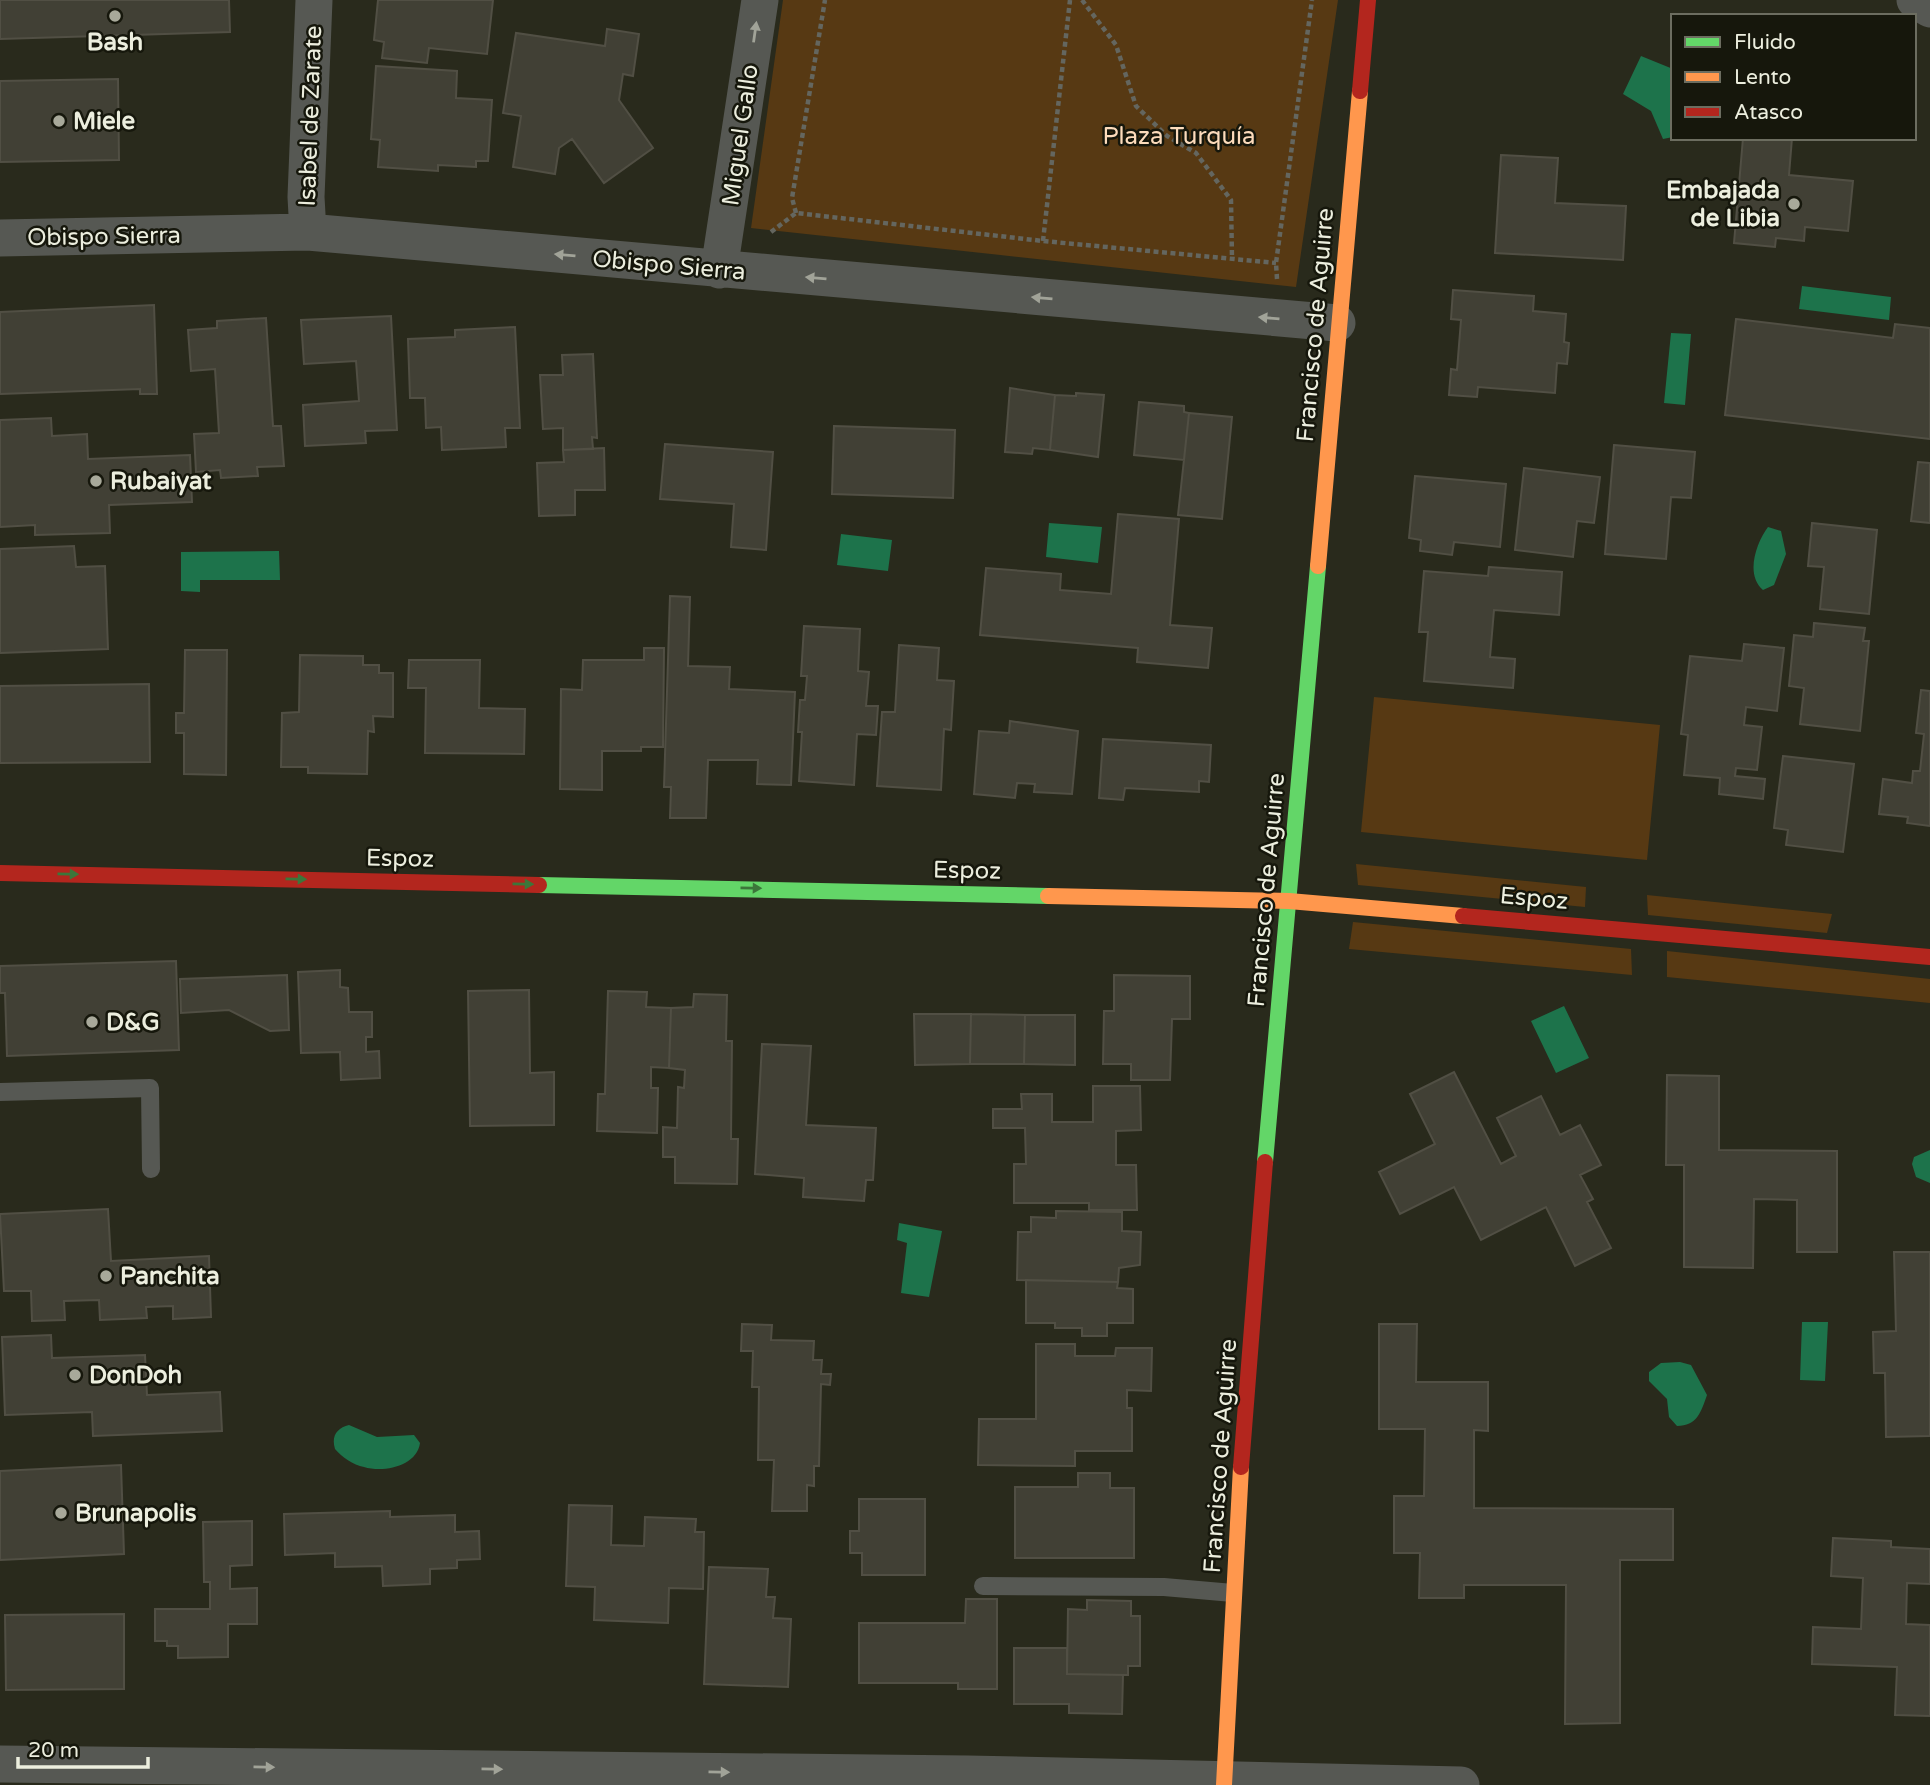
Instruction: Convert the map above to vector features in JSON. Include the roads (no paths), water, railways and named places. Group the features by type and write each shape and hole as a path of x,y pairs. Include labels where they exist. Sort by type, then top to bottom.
{"street":[{"name":"Isabel de Zarate","path":"308,232 306,197 314,0"},
{"name":"Miguel Gallo","path":"719,270 760,0"},
{"name":"Francisco de Aguirre","path":"1224,1783 1247,1375 1337,323 1368,0"},
{"path":"1915,0 1930,9"},
{"name":"Obispo Sierra","path":"0,238 308,232 1337,323"},
{"name":"Espoz","path":"0,873 1289,901 1930,957"},
{"path":"0,1764 968,1774 1224,1783 1461,1785"}],"lane":[{"path":"0,1092 149,1088 151,1169"},
{"path":"983,1586 1164,1587 1233,1593"}],"place":[{"name":"Bash","path":"115,16"},
{"name":"Miele","path":"59,121"},
{"name":"Embajada de Libia","path":"1794,204"},
{"name":"Rubaiyat","path":"96,481"},
{"name":"D&G","path":"92,1022"},
{"name":"Panchita","path":"106,1276"},
{"name":"DonDoh","path":"75,1375"},
{"name":"Brunapolis","path":"61,1513"}],"park label":[{"name":"Plaza Turquía","path":"1179,136"}]}
